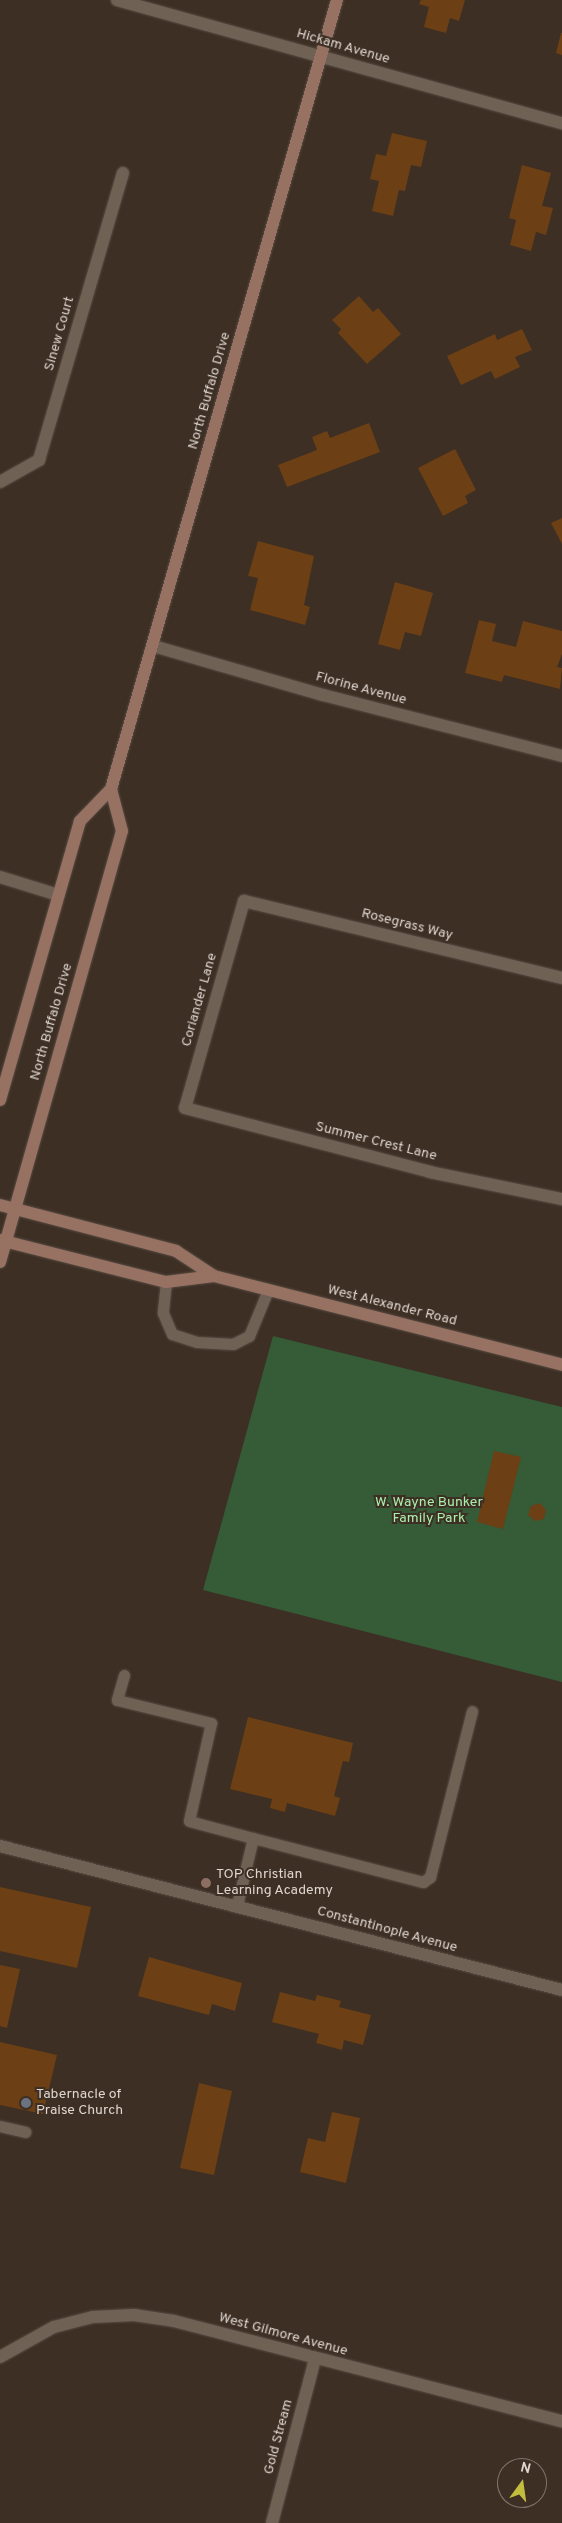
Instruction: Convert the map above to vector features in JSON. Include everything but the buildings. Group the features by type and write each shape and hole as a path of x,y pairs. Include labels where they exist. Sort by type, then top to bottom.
{"main road":[{"name":"North Buffalo Drive","path":"0,1100 80,821 111,789 336,0"},
{"name":"North Buffalo Drive","path":"0,1262 2,1240 14,1209 122,831 111,789"},
{"name":"West Alexander Road","path":"0,1205 176,1252 214,1276 562,1365"},
{"name":"West Alexander Road","path":"2,1240 166,1282 214,1276"}],"street":[{"name":"Hickam Avenue","path":"117,0 562,123"},
{"name":"Sinew Court","path":"0,482 39,460 123,173"},
{"name":"Florine Avenue","path":"153,646 323,694 562,756"},
{"path":"0,877 58,895"},
{"name":"Rosegrass Way","path":"244,901 562,978"},
{"name":"Coriander Lane","path":"184,1108 244,901"},
{"name":"Summer Crest Lane","path":"184,1108 430,1172 562,1199"},
{"name":"Constantinople Avenue","path":"0,1846 562,1990"},
{"name":"West Gilmore Avenue","path":"0,2357 54,2327 93,2317 134,2315 174,2320 315,2360 562,2421"},
{"name":"Gold Stream","path":"272,2523 315,2360"}],"lane":[{"path":"166,1282 163,1313 172,1334 197,1342 233,1344 250,1336 268,1290"},
{"path":"124,1675 118,1700 211,1723 189,1821 423,1882 434,1869 472,1711"},
{"path":"236,1906 253,1838"},
{"path":"0,2126 25,2132"}],"green space":[{"name":"W. Wayne Bunker Family Park","path":"273,1336 562,1407 562,1682 203,1590"}],"place":[{"name":"TOP Christian Learning Academy","path":"206,1883"},
{"name":"Tabernacle of Praise Church","path":"26,2103"}]}
